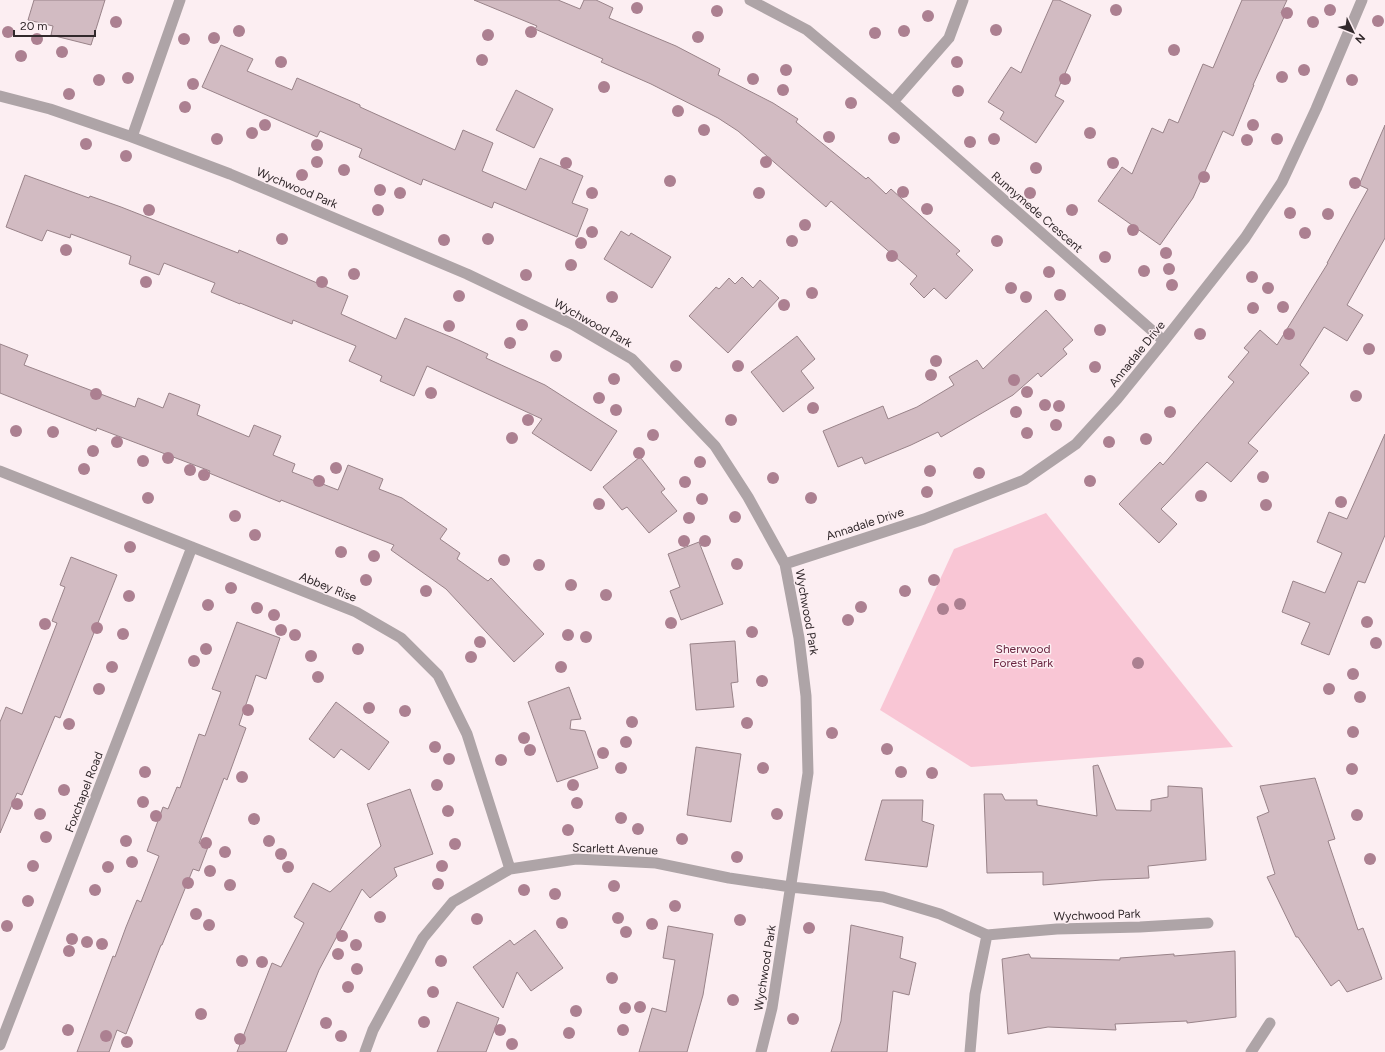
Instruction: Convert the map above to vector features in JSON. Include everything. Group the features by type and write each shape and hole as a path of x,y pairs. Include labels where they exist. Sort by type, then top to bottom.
{"street":[{"path":"132,137 180,0"},
{"name":"Runnymede Crescent","path":"750,0 807,30 893,102 1164,341"},
{"path":"893,102 949,38 963,0"},
{"name":"Annadale Drive","path":"785,564 924,519 1024,480 1076,444 1117,400 1245,238 1282,182 1316,110 1362,0"},
{"name":"Wychwood Park","path":"0,96 50,109 132,137 230,174 467,274 572,324 632,360 714,446 748,497 785,564 800,638 806,696 808,773 772,1008 761,1052"},
{"name":"Abbey Rise","path":"0,471 356,612 401,638 438,675 467,734 510,869"},
{"name":"Foxchapel Road","path":"0,1045 192,547"},
{"name":"Scarlett Avenue","path":"365,1052 373,1030 423,938 453,902 510,869 576,859 656,863 729,878 791,887"},
{"name":"Wychwood Park","path":"791,887 883,897 940,914 987,935 1057,929 1140,927 1208,923"},
{"path":"970,1052 975,994 987,935"},
{"path":"1251,1052 1270,1023"}],"green space":[{"name":"Sherwood Forest Park","path":"1046,513 1233,747 971,767 880,710 954,549"}],"building":[{"path":"34,0 105,0 91,45 51,35 53,26 28,20"},
{"path":"474,0 558,0 580,9 584,0 596,0 613,8 609,18 676,46 720,69 718,75 773,103 798,119 796,122 866,179 868,177 886,194 891,189 960,251 956,254 973,270 946,299 934,288 924,298 910,284 917,276 831,201 826,207 738,131 718,118 651,84 601,62 603,59 535,29 537,26"},
{"path":"1053,0 1059,0 1091,15 1055,96 1064,101 1036,143 1000,119 1004,112 988,102 1011,67 1021,73"},
{"path":"1242,0 1287,0 1281,13 1285,15 1253,85 1233,136 1223,131 1193,198 1160,245 1098,201 1122,167 1132,174 1152,128 1163,133 1169,119 1178,123 1203,64 1213,68"},
{"path":"221,45 253,59 247,71 292,90 297,78 360,105 360,107 455,150 463,130 493,143 482,171 526,190 540,158 583,176 572,203 588,209 577,237 494,202 492,208 423,179 421,185 359,157 362,149 320,131 317,137 202,87"},
{"path":"516,90 553,109 534,148 496,130"},
{"path":"1385,125 1385,238 1347,305 1363,315 1347,341 1324,327 1300,365 1309,373 1248,443 1258,451 1231,482 1207,462 1161,509 1177,524 1159,543 1119,504 1160,462 1163,465 1234,382 1228,377 1249,352 1244,348 1260,330 1277,345 1328,263 1368,189 1359,185"},
{"path":"25,175 89,198 90,196 121,207 238,253 239,250 348,296 341,314 396,339 405,318 458,340 488,354 486,358 545,385 617,431 591,471 532,433 542,419 427,366 414,396 380,381 382,376 349,361 356,346 293,320 292,324 211,292 215,283 164,263 159,275 129,264 131,256 71,234 70,238 47,230 42,241 6,227"},
{"path":"621,231 629,236 631,233 671,257 652,288 604,259"},
{"path":"742,277 753,288 760,280 779,298 728,353 689,316 716,287 719,289 729,278 735,284"},
{"path":"1046,310 1073,340 1063,349 1067,354 1041,377 1038,373 1013,395 941,437 938,432 865,464 862,457 838,467 823,431 883,406 888,419 917,407 954,385 949,377 977,360 983,369"},
{"path":"797,336 815,359 801,371 814,388 783,412 751,372"},
{"path":"0,344 28,355 24,365 135,407 138,398 163,408 169,393 200,405 197,415 249,437 254,425 281,436 273,455 295,464 292,472 338,490 348,465 383,479 379,489 402,498 447,529 440,539 460,553 457,559 488,581 491,578 544,634 514,662 446,589 391,550 394,545 281,500 280,502 209,473 210,471 97,428 96,431 0,393"},
{"path":"1385,434 1385,535 1365,583 1358,581 1329,655 1301,644 1310,623 1282,612 1293,581 1325,593 1342,553 1317,542 1329,512 1347,519"},
{"path":"640,457 665,489 661,492 677,511 649,533 627,507 622,510 603,487"},
{"path":"699,542 723,604 681,620 670,591 680,587 668,554"},
{"path":"71,557 117,575 60,718 55,716 22,795 17,793 0,833 0,722 6,707 22,714 57,623 52,621 65,587 60,585"},
{"path":"237,622 280,638 266,679 256,675 239,725 246,728 227,780 224,778 199,843 208,847 199,871 193,869 126,1034 117,1030 109,1052 77,1052 113,956 115,957 137,900 141,902 159,856 147,851 163,807 168,809 177,787 180,788 199,734 205,736 221,692 212,689"},
{"path":"735,641 738,682 731,683 734,707 696,710 690,644"},
{"path":"569,687 581,719 571,720 570,729 585,731 598,768 557,782 528,702"},
{"path":"336,702 389,742 369,770 341,749 334,758 309,739"},
{"path":"696,747 741,754 731,822 687,815"},
{"path":"1098,765 1116,810 1151,811 1151,800 1168,797 1168,786 1202,788 1206,860 1148,866 1149,878 1043,885 1043,872 987,873 984,794 1002,794 1005,800 1037,800 1037,805 1097,816 1093,766"},
{"path":"1315,778 1335,839 1328,841 1358,930 1363,928 1382,979 1347,992 1339,980 1331,986 1298,937 1296,937 1267,877 1275,874 1257,817 1269,812 1260,786"},
{"path":"410,789 433,854 394,868 397,876 370,898 362,889 319,970 286,1052 237,1052 272,963 281,967 304,923 294,917 313,883 330,892 381,846 367,804"},
{"path":"882,800 923,800 922,821 934,825 927,867 865,860"},
{"path":"851,925 903,937 900,958 916,963 909,995 893,991 887,1052 831,1052 841,1021"},
{"path":"668,926 713,934 703,995 687,1052 639,1052 652,1008 666,1012 675,960 663,958"},
{"path":"535,930 563,968 531,991 517,972 503,1008 473,967 510,940 514,945"},
{"path":"1235,951 1236,1017 1187,1023 1187,1021 1115,1024 1116,1030 1048,1027 1008,1034 1002,959 1029,954 1031,958 1120,960 1120,958 1174,954 1174,956"},
{"path":"457,1002 499,1018 486,1052 437,1052"}]}
